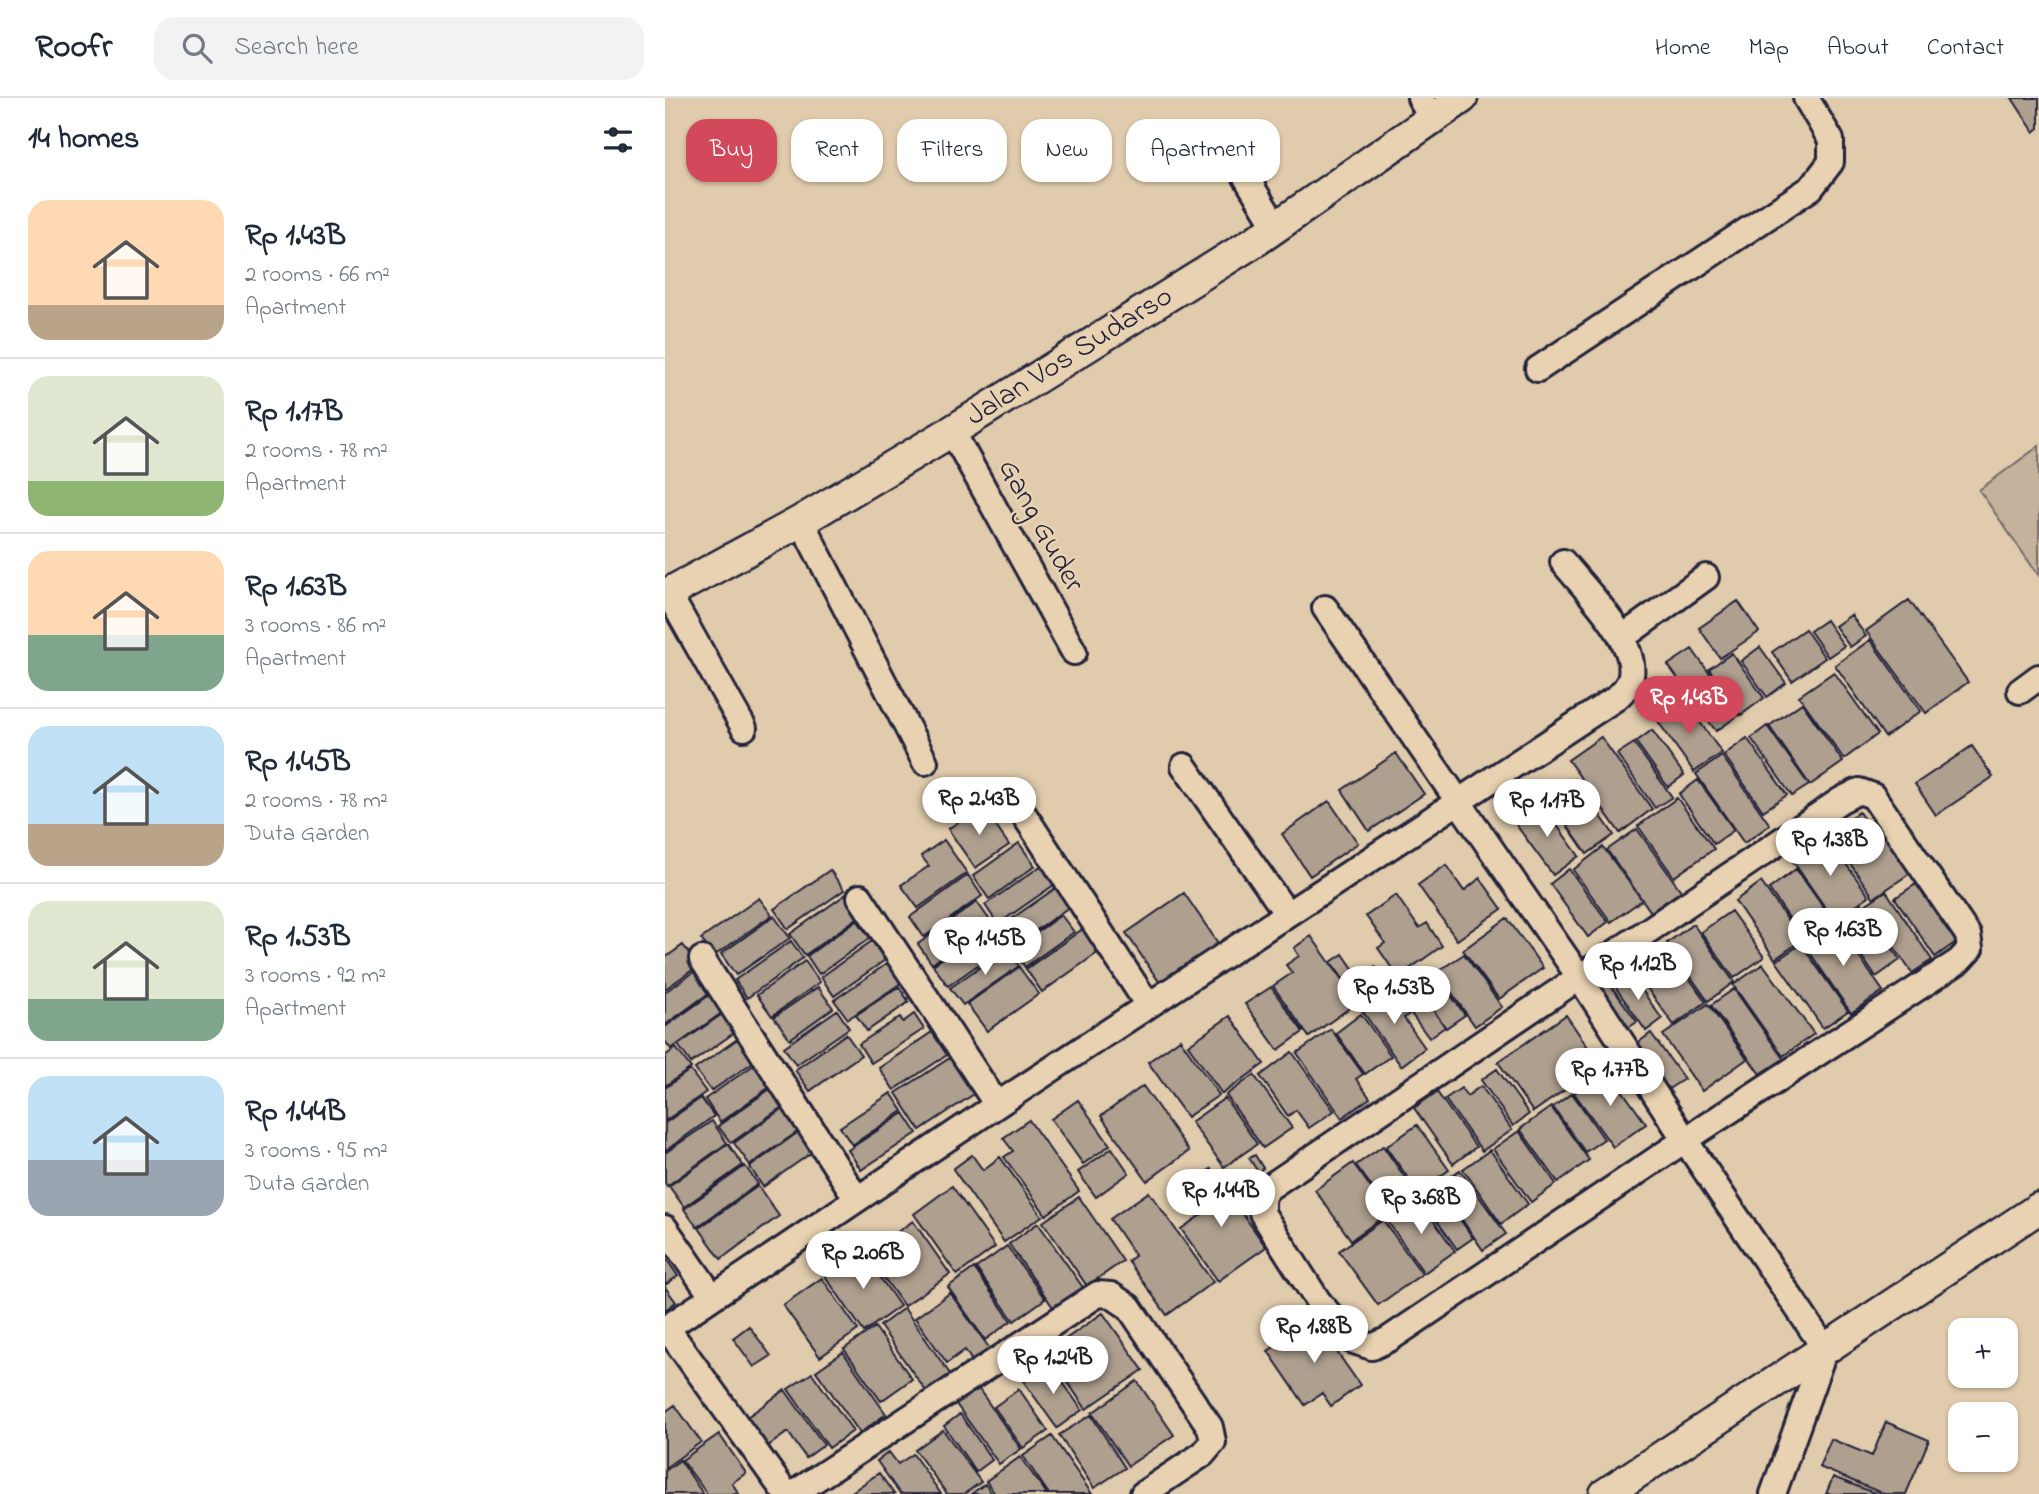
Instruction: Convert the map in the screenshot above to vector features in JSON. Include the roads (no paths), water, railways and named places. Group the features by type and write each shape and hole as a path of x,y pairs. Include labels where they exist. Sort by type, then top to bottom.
{"street":[{"name":"Jalan Vos Sudarso","path":"667,594 801,522 952,431 1276,227 1426,108 1462,98"},
{"path":"1538,369 1811,188 1831,162 1831,140 1805,98"},
{"path":"1249,182 1276,227"},
{"name":"Gang Guder","path":"952,431 1074,652"},
{"path":"801,522 925,762"},
{"path":"786,1494 666,1329 997,1105 1623,692 1631,677 1629,654 1623,638 1563,562"},
{"path":"1623,638 1706,577"},
{"path":"667,594 744,728"},
{"path":"1325,608 1580,978 1825,1349"},
{"path":"1184,766 1287,914"},
{"path":"1859,791 1873,796 1968,935 1970,949 1959,961 1685,1140 1389,1339 1372,1347 1351,1340 1318,1301 1262,1213 1262,1197 1268,1188 1580,978 1841,800 1859,791"},
{"path":"1019,807 1148,1005"},
{"path":"860,897 997,1105"},
{"path":"702,959 857,1199"},
{"path":"1605,1494 2039,1208"},
{"path":"665,1228 712,1296"},
{"path":"793,1494 1098,1294 1111,1295 1129,1307 1210,1427 1213,1442 1203,1454 1143,1494"},
{"path":"1773,1494 1825,1349"}]}
